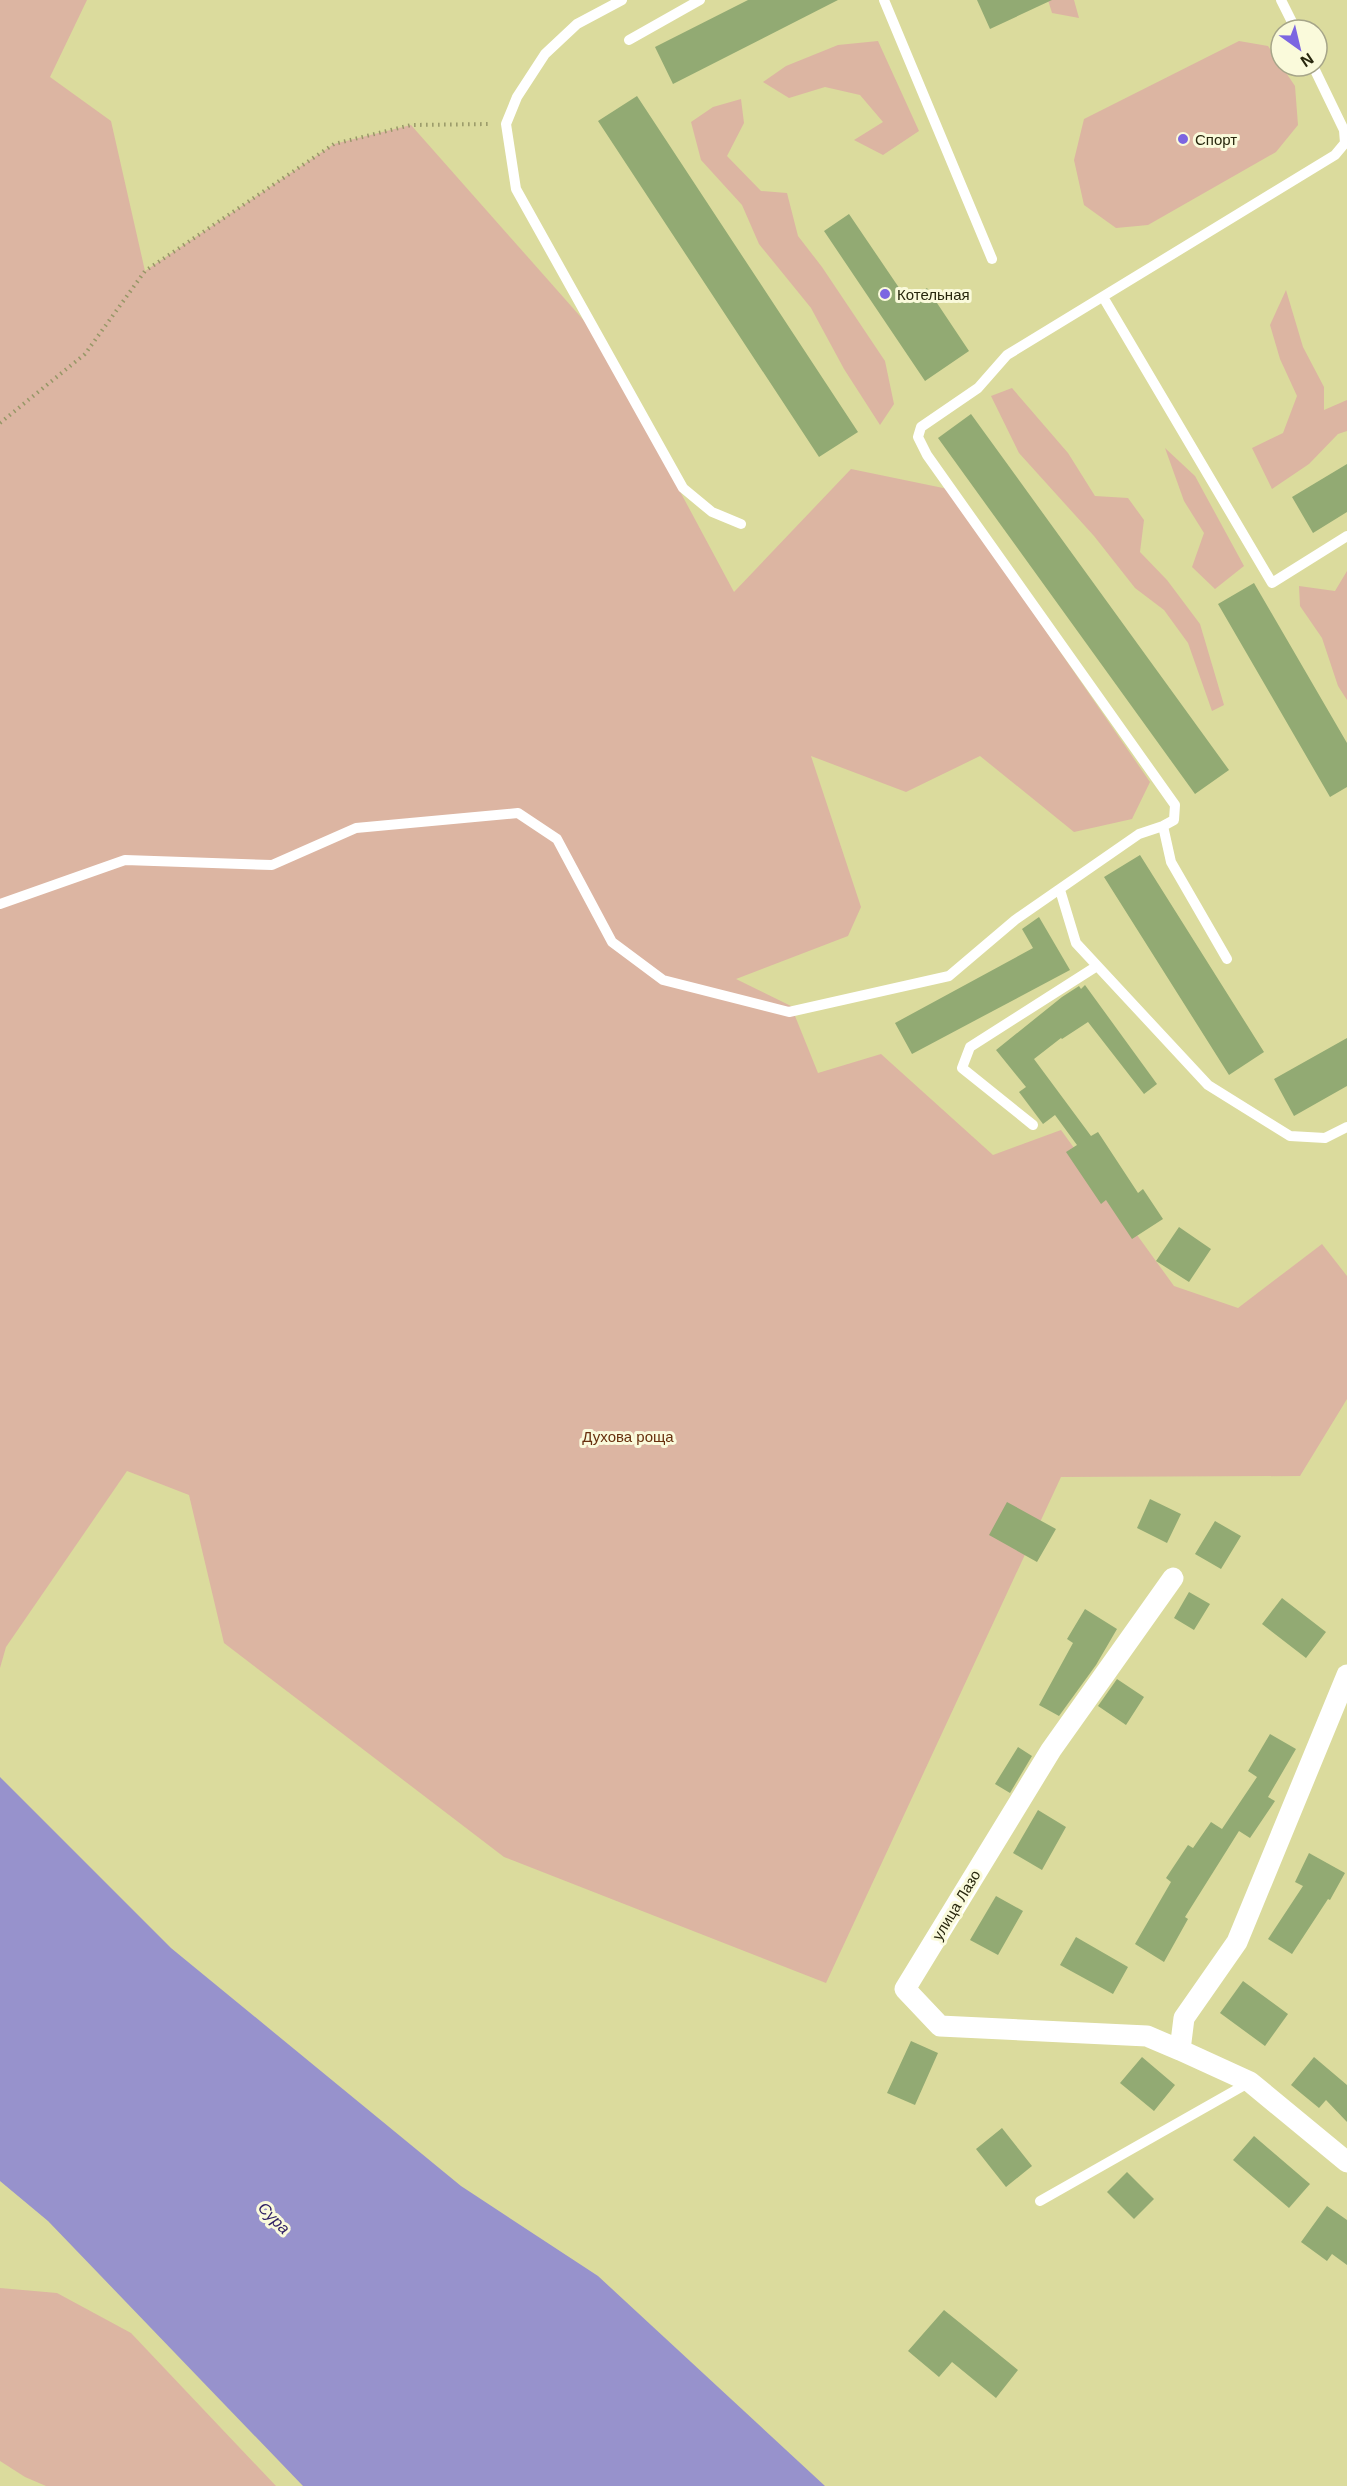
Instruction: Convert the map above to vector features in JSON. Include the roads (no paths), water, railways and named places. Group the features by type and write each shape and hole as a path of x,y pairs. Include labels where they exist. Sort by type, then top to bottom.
{"street":[{"name":"улица Лазо","path":"1173,1578 1051,1750 905,1989 940,2026 1147,2036 1250,2082 1347,2162"},
{"path":"1180,2050 1184,2018 1237,1942 1347,1676"}],"lane":[{"path":"622,0 577,24 545,54 518,97 506,124 516,189 683,488 712,512 741,524"},
{"path":"629,40 687,3 700,0"},
{"path":"884,0 992,259"},
{"path":"1281,0 1290,18"},
{"path":"0,904 125,860 272,865 356,828 518,813 557,839 612,942 663,980 789,1012 949,976 1015,920 1139,834 1174,820 1175,805 927,455 918,437 921,427 978,388 1007,355 1335,155 1345,143 1344,130 1319,78"},
{"path":"1102,297 1272,583 1347,536"},
{"path":"1163,826 1171,862 1227,959"},
{"path":"1060,890 1076,943 1208,1085 1290,1137 1325,1138 1347,1127"},
{"path":"1033,1125 962,1068 969,1047 1097,966"},
{"path":"1040,2201 1250,2082"}],"water":[{"name":"Сура","path":"0,1777 171,1948 461,2186 598,2276 825,2486 303,2486 48,2221 0,2181"}],"place":[{"name":"Спорт","path":"1183,139"},
{"name":"Котельная","path":"885,294"}],"park label":[{"name":"Духова роща","path":"628,1436"}]}
